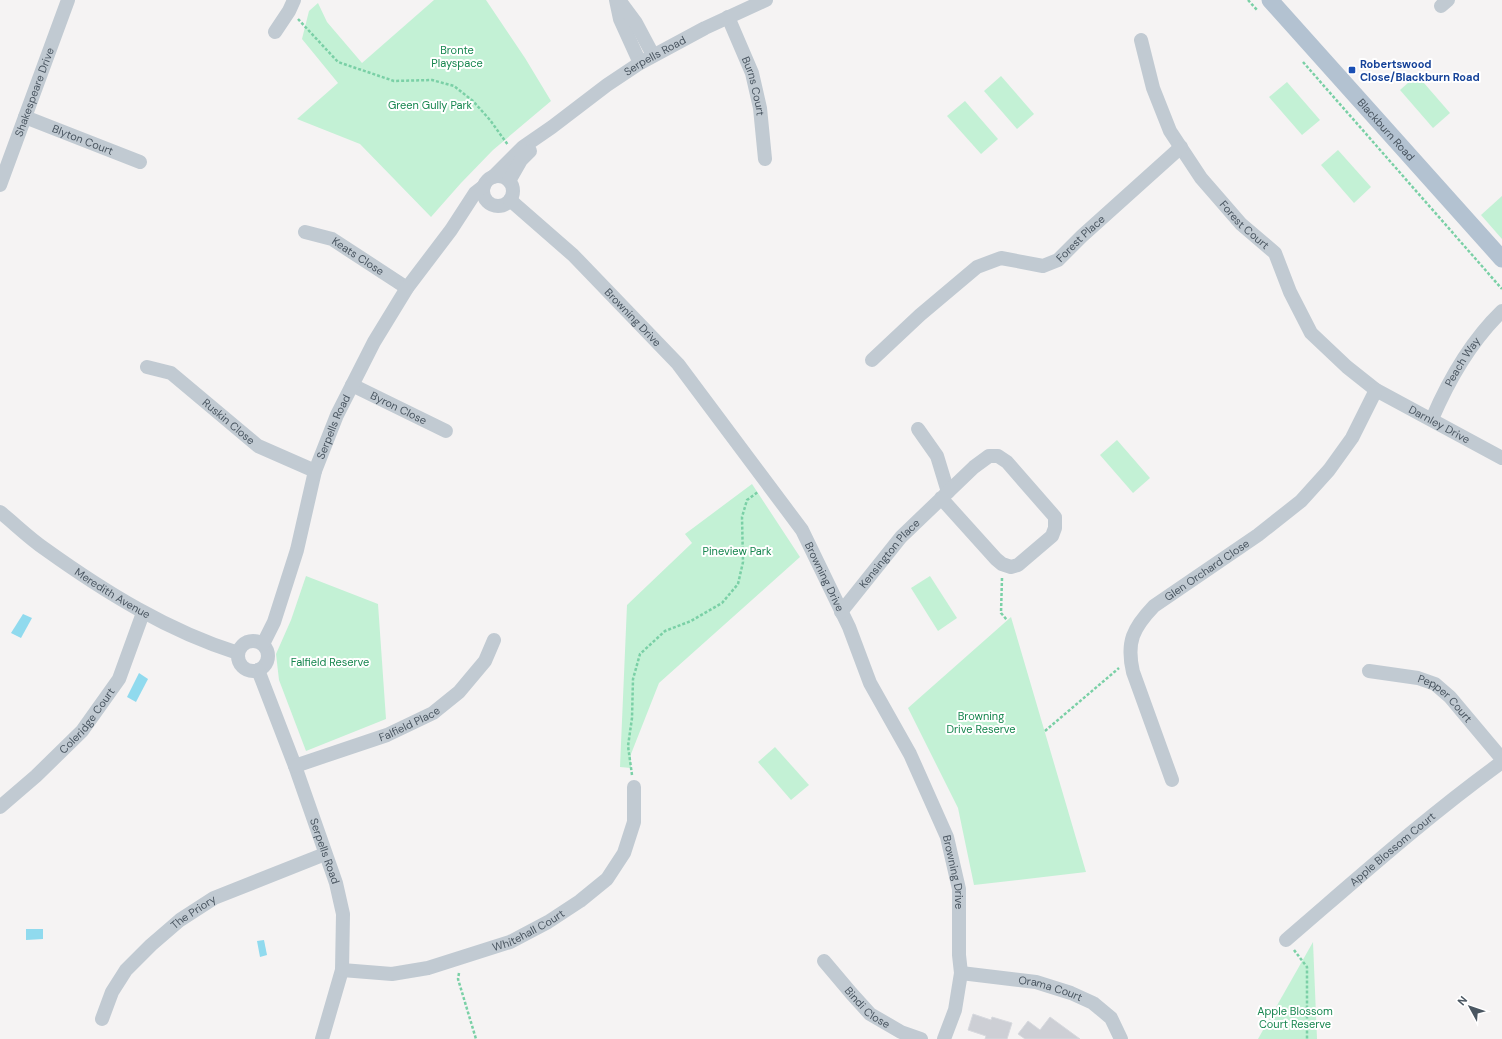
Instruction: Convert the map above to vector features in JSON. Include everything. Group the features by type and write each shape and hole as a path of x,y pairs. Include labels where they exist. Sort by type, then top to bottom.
{"main road":[{"name":"Blackburn Road","path":"1264,6 1502,259"}],"street":[{"name":"Shakespeare Drive","path":"0,185 68,0"},
{"path":"616,0 620,19 640,63"},
{"path":"619,0 636,23 653,55"},
{"name":"Serpells Road","path":"263,644 274,622 297,550 315,470 337,415 374,342 407,288 450,230 475,193 523,147 607,85 640,63 698,31 766,0"},
{"path":"275,32 292,5"},
{"name":"Burns Court","path":"728,17 747,60 756,90 760,108 765,159"},
{"name":"Forest Court","path":"1141,40 1153,88 1170,131 1201,178 1241,224 1275,253 1290,292 1311,333 1347,367 1376,390"},
{"name":"Blyton Court","path":"25,117 140,162"},
{"name":"Serpells Road","path":"509,181 521,160 552,127"},
{"name":"Forest Place","path":"872,360 920,315 977,267 1001,258 1042,266 1058,260 1082,236 1181,147"},
{"path":"500,176 509,181 513,190 510,200 506,204 500,206 488,202 483,191 488,181 500,176"},
{"name":"Browning Drive","path":"510,200 573,254 678,364 802,530 841,612 870,683 910,754 947,837 959,889 959,955 961,973 955,1010 944,1039"},
{"name":"Serpells Road","path":"450,230 476,208 488,202"},
{"name":"Keats Close","path":"305,232 332,239 407,288"},
{"name":"Peach Way","path":"1432,419 1445,389 1462,359 1491,322 1502,311"},
{"name":"Ruskin Close","path":"147,367 171,373 258,446 315,470"},
{"name":"Byron Close","path":"352,386 446,431"},
{"name":"Darnley Drive","path":"1376,390 1502,458"},
{"name":"Glen Orchard Close","path":"1172,780 1133,672 1130,659 1130,645 1134,632 1142,618 1154,606 1258,535 1301,501 1329,470 1352,438 1376,390"},
{"path":"918,428 937,456 945,495 996,559 1002,564"},
{"name":"Kensington Place","path":"841,612 901,537 974,467 989,456 998,456 1007,462 1055,517 1052,536 1018,565 1011,567 1002,564"},
{"name":"Meredith Avenue","path":"0,512 44,548 111,595 143,613 210,644 238,653"},
{"name":"Coleridge Court","path":"0,807 36,776 82,731 119,679 143,613"},
{"name":"Falfield Place","path":"295,766 387,736 433,713 459,692 485,661 494,640"},
{"path":"253,641 263,644 266,648 268,658 262,667 253,671 243,667 240,663 238,653 244,644 253,641"},
{"name":"Serpells Road","path":"258,670 295,766 336,883 343,914 342,970 322,1039"},
{"name":"Pepper Court","path":"1369,671 1418,678 1435,684 1450,697 1502,760"},
{"name":"Apple Blossom Court","path":"1286,940 1426,820 1462,790 1502,760"},
{"name":"Whitehall Court","path":"342,970 392,974 428,968 510,942 548,922 580,901 607,878 624,853 634,822 634,787"},
{"name":"The Priory","path":"102,1019 112,992 126,970 151,945 180,920 214,898 325,854"},
{"name":"Bindi Close","path":"824,961 870,1014 901,1032 922,1039"},
{"name":"Orama Court","path":"961,973 1036,982 1071,993 1093,1003 1111,1018 1121,1039"}],"path":[{"path":"1248,0 1264,6"},
{"path":"292,5 338,62 394,81 432,80 454,86 474,102 516,154"},
{"path":"1300,59 1502,289"},
{"path":"634,787 628,746 632,718 633,679 640,654 665,631 691,621 722,603 738,584 743,562 742,517 748,500 768,484"},
{"path":"1002,564 1001,613 1007,620"},
{"path":"1045,731 1130,659"},
{"path":"1286,940 1308,967 1307,1039"},
{"path":"461,958 458,979 476,1039"}],"green space":[{"name":"Green Gully Park","path":"434,0 486,0 525,58 551,101 493,150 431,217 360,144 297,119 338,83 302,39 309,11 318,3 327,22 362,63"},
{"path":"1417,75 1450,113 1433,128 1400,90"},
{"path":"1001,76 1034,114 1017,129 984,91"},
{"path":"1287,82 1320,120 1302,135 1269,97"},
{"path":"965,101 998,139 981,154 947,116"},
{"path":"1338,150 1371,187 1354,203 1321,165"},
{"path":"1502,196 1502,239 1481,215"},
{"path":"1117,440 1150,478 1133,493 1100,455"},
{"name":"Pineview Park","path":"752,484 800,557 659,683 631,754 631,768 620,767 627,605 692,543 685,534"},
{"name":"Falfield Reserve","path":"306,576 378,604 386,719 306,751 279,680 276,654 291,620"},
{"path":"930,576 957,618 938,631 911,588"},
{"name":"Browning Drive Reserve","path":"1011,617 1086,872 974,885 958,808 908,708"},
{"path":"775,747 809,785 791,800 758,762"},
{"name":"Apple Blossom Court Reserve","path":"1313,942 1317,1039 1258,1039"}],"water":[{"path":"23,614 32,618 21,638 11,633"},
{"path":"139,673 148,679 136,702 127,697"},
{"path":"26,929 43,929 43,939 26,940"},
{"path":"264,940 267,955 260,957 257,941"}],"building":[{"path":"973,1014 991,1020 992,1017 1012,1023 1007,1039 985,1039 986,1036 968,1030"},
{"path":"1050,1017 1080,1039 1025,1039 1018,1034 1028,1021 1040,1030"}],"place":[{"name":"Robertswood Close/Blackburn Road","path":"1352,70"}],"park label":[{"name":"Bronte Playspace","path":"457,56"}]}
